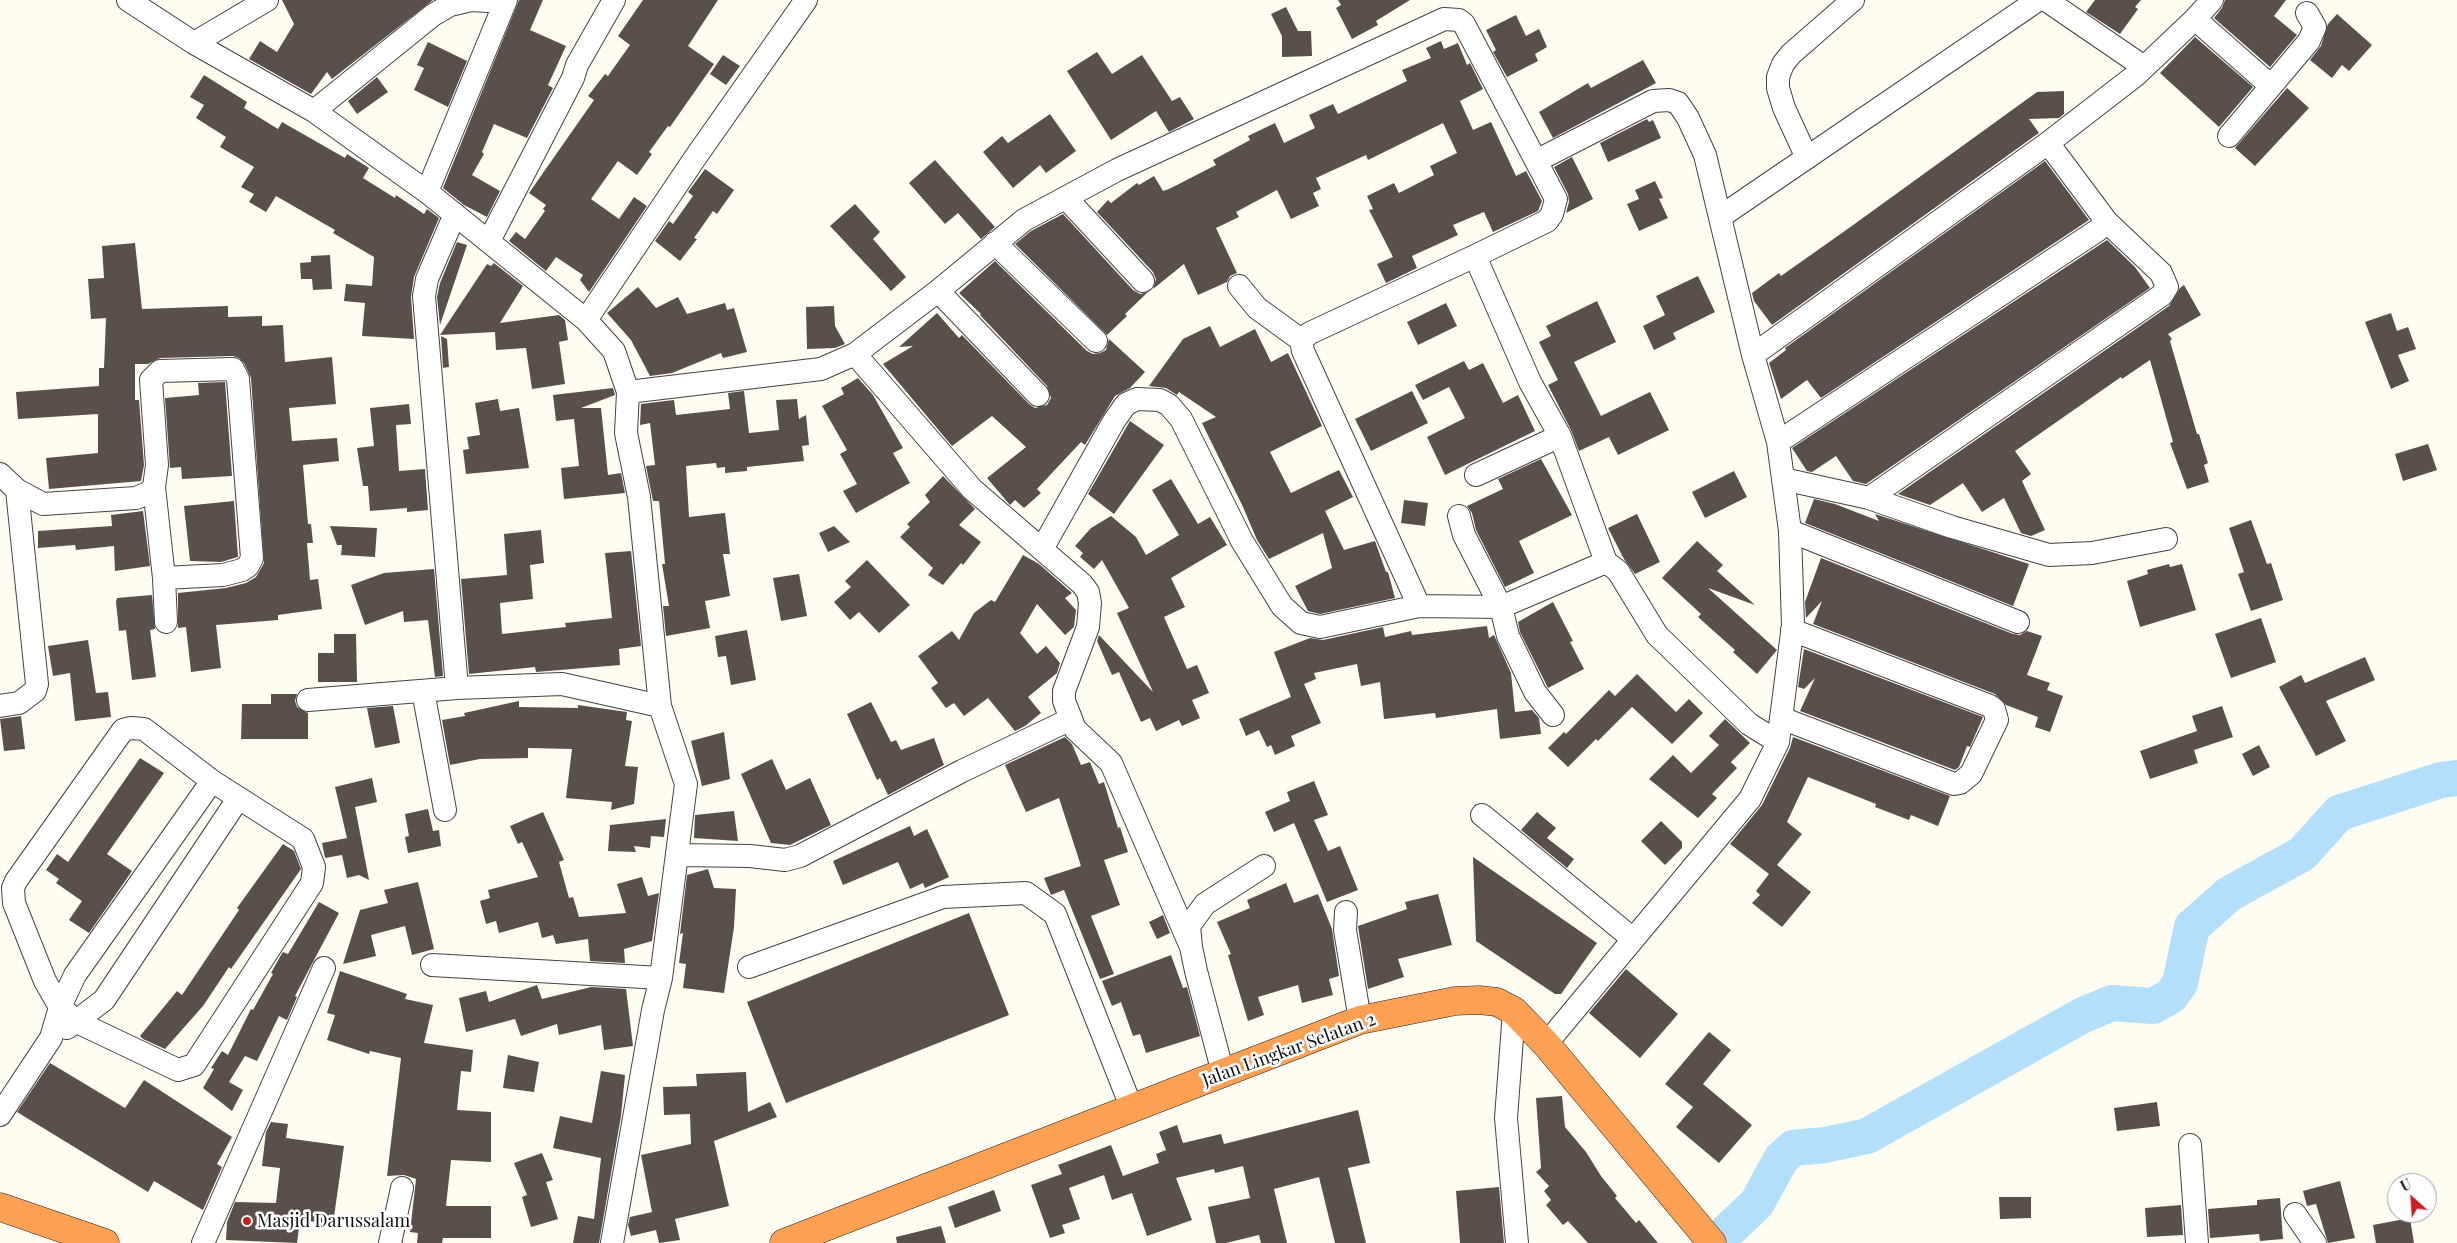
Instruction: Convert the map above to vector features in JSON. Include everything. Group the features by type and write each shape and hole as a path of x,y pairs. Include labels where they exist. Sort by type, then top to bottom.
{"highway":[{"name":"Jalan Lingkar Selatan 2","path":"784,1243 1360,1020 1455,1002 1479,1000 1497,1002 1514,1011 1546,1044 1707,1237"},
{"path":"1,1209 98,1242"}],"street":[{"path":"194,43 267,0"},
{"path":"314,111 433,15 450,5 471,0 505,1 427,192"},
{"path":"489,241 573,78 577,65 614,0"},
{"path":"586,320 694,158 806,0"},
{"path":"1807,158 1784,108 1778,88 1778,77 1783,64 1791,54 1853,0"},
{"path":"1720,217 2038,0"},
{"path":"2046,0 2144,67"},
{"path":"136,2 194,43 314,111 427,192 586,320 614,351 628,392 626,433 639,497 660,706 686,784 661,978 653,1010 612,1243"},
{"path":"1753,355 2048,143 2144,67 2202,7 2271,86"},
{"path":"2229,136 2313,34 2313,22 2307,13"},
{"path":"628,392 821,369 855,354 938,291 1024,220 1117,170 1444,19 1452,18 1464,24 1556,199 1552,214 1547,221 1310,332 1301,340"},
{"path":"1536,161 1653,101 1669,100 1678,103 1688,118 1705,155 1753,355 1778,442 1790,531 1792,630 1778,742 1750,799 1546,1044"},
{"path":"1869,498 2164,293 2167,288 2161,273 2107,222 2048,143"},
{"path":"1066,198 1143,281"},
{"path":"455,214 428,279 424,296 457,688"},
{"path":"1778,442 2090,236 2107,222"},
{"path":"995,243 1096,341"},
{"path":"1475,256 1530,382 1560,436 1606,562 1618,571 1657,635 1749,724 1778,742"},
{"path":"1239,286 1257,308 1301,340 1303,351 1419,606"},
{"path":"938,291 1038,395"},
{"path":"855,354 972,489 1082,584 1088,592 1090,603 1088,627 1064,690 1064,702 1075,729 1111,763 1190,947 1223,1073"},
{"path":"164,578 223,575 242,570 248,566 252,558 238,379 233,370 160,371 152,377 150,385 156,465 154,487 164,578 166,622"},
{"path":"1042,549 1114,421 1126,404 1137,399 1160,400 1169,405 1181,419 1242,541 1282,606 1301,623 1320,627 1419,606 1501,607 1606,562"},
{"path":"1476,476 1560,436"},
{"path":"0,474 16,490 43,504 136,498 148,493 154,487"},
{"path":"1783,479 1869,498 1952,526 2049,554 2092,553 2166,539"},
{"path":"0,706 19,703 35,691 37,684 16,490"},
{"path":"1460,516 1467,542 1501,607 1508,636 1535,692 1553,715"},
{"path":"1790,531 2018,622"},
{"path":"1781,718 1954,784 1971,774 1997,720 1994,709 1990,706 1792,630"},
{"path":"308,700 457,688 562,684 660,706"},
{"path":"423,691 445,810"},
{"path":"677,855 750,856 785,860 800,856 962,770 1071,719"},
{"path":"144,729 212,781 303,839 312,860 312,883 194,1065 178,1070 77,1022 60,1007 45,981 14,903 13,888 16,881 123,730 144,729"},
{"path":"0,1115 51,1038 60,1007 75,975 212,781"},
{"path":"51,1038 77,1022 104,1000 238,799"},
{"path":"1482,815 1633,939"},
{"path":"1190,947 1189,926 1205,904 1264,866"},
{"path":"749,968 943,897 1026,893 1055,914 1132,1109"},
{"path":"1346,912 1345,930 1360,1020"},
{"path":"432,966 661,978"},
{"path":"203,1243 324,968"},
{"path":"75,975 104,1000"},
{"path":"1514,1011 1506,1118 1517,1243"},
{"path":"2190,1144 2197,1243"},
{"path":"390,1243 402,1188"},
{"path":"2295,1214 2315,1243"}],"building":[{"path":"282,0 433,0 332,79 327,72 311,94 249,59 260,41 277,52 294,24"},
{"path":"519,0 543,0 530,30 566,46 548,85 553,88 527,138 494,124 482,152 484,154 472,175 500,191 487,217 464,205 443,188"},
{"path":"643,0 718,0 688,46 714,64 670,127 668,126 649,152 652,154 637,175 618,161 591,199 619,219 634,197 647,206 589,292 580,280 583,275 556,257 546,271 509,241 516,232 525,239 545,211 543,209 546,205 529,193 594,100 588,96 605,74 608,76 630,45 618,36"},
{"path":"1338,0 1410,0 1376,21 1378,25 1352,39 1336,8 1341,5"},
{"path":"2095,0 2141,0 2135,7 2138,9 2120,34 2086,12"},
{"path":"2225,0 2286,0 2274,16 2297,35 2270,67 2214,18 2222,8"},
{"path":"1286,7 1298,31 1311,31 1312,56 1282,57 1282,36 1271,14"},
{"path":"2337,14 2372,45 2349,71 2342,65 2332,78 2310,60 2321,46 2328,24"},
{"path":"1516,15 1526,36 1539,29 1547,47 1535,54 1538,61 1507,77 1493,52 1496,50 1486,30"},
{"path":"2195,37 2253,87 2219,127 2160,73"},
{"path":"1441,41 1444,49 1458,43 1467,65 1470,63 1483,89 1460,101 1473,130 1491,122 1516,176 1526,171 1542,201 1538,211 1493,232 1484,212 1453,225 1458,235 1412,256 1417,268 1386,283 1377,264 1393,257 1369,210 1373,209 1367,196 1394,183 1399,193 1434,175 1430,166 1457,153 1443,123 1368,160 1366,155 1316,178 1321,189 1313,193 1319,206 1291,219 1277,190 1236,212 1239,217 1216,228 1237,273 1230,276 1227,282 1198,295 1184,264 1153,289 1156,279 1153,272 1097,212 1108,200 1111,203 1137,183 1139,185 1154,176 1163,191 1169,189 1216,165 1213,160 1250,140 1248,136 1275,123 1284,143 1315,128 1309,115 1333,104 1338,114 1407,81 1402,70 1431,58 1426,48"},
{"path":"428,42 467,61 448,107 414,90 424,68 417,65"},
{"path":"1097,52 1112,74 1142,55 1172,101 1180,97 1194,119 1169,132 1156,111 1111,140 1067,71"},
{"path":"723,55 740,66 726,85 710,74"},
{"path":"1643,60 1656,83 1553,138 1539,112 1588,83 1591,88"},
{"path":"204,75 247,102 244,108 278,129 282,122 345,158 347,154 369,168 363,178 395,198 396,195 424,214 427,209 439,218 414,277 411,297 414,339 362,336 365,303 344,301 346,284 372,286 374,257 333,233 335,230 276,196 266,212 249,202 254,194 241,187 254,167 220,147 226,137 196,118 204,105 190,97"},
{"path":"377,77 388,92 357,114 348,101"},
{"path":"2287,88 2309,108 2255,166 2235,148"},
{"path":"2064,91 2064,114 2059,118 2029,119 2039,133 1772,325 1754,301 1752,293 1779,273 1781,276 2037,92"},
{"path":"1050,114 1076,151 1046,173 1040,165 1013,188 983,152 1002,136 1008,143"},
{"path":"1647,119 1649,122 1653,120 1661,138 1608,162 1600,143"},
{"path":"1572,157 1593,199 1566,213 1569,202 1568,194 1554,167"},
{"path":"935,160 995,227 981,239 958,213 945,224 909,183"},
{"path":"2045,161 2089,220 1821,398 1807,380 1781,399 1769,363 1786,350 1785,348"},
{"path":"705,169 734,190 717,214 713,211 694,238 697,239 680,261 655,241 669,221 673,224 693,196 688,192"},
{"path":"1655,181 1663,198 1659,199 1668,218 1639,231 1627,204 1639,199 1635,190"},
{"path":"855,204 880,232 873,239 906,277 891,291 830,226"},
{"path":"1063,214 1133,290 1140,294 1148,292 1107,335 1015,244 1031,231"},
{"path":"2107,240 2135,267 2150,288 1866,484 1853,481 1836,456 1812,472 1807,471 1792,448"},
{"path":"457,242 467,245 440,325 437,297 440,283"},
{"path":"135,243 142,309 228,306 228,317 262,316 262,326 283,325 285,362 332,357 336,404 289,408 292,441 337,438 339,461 303,465 308,524 311,524 313,543 307,543 310,580 318,579 322,609 278,615 278,620 216,625 221,668 191,672 186,627 178,628 178,593 226,588 246,583 256,577 264,563 251,378 244,363 239,358 233,356 160,358 148,364 135,364 135,400 139,400 144,465 141,481 49,489 46,458 98,453 98,414 18,419 16,392 99,386 99,368 104,368 106,318 91,319 88,279 104,278 102,246"},
{"path":"330,255 332,289 313,290 312,279 301,279 300,263 311,262 311,256"},
{"path":"995,261 1087,351 1093,354 1106,350 1109,339 1145,372 1130,388 1115,396 1085,445 1081,442 1037,489 1041,493 1024,508 1015,500 1010,505 987,478 1026,447 992,416 952,446 883,364 913,346 899,347 937,313 959,338 962,335 1029,404 1035,408 1047,405 1051,398 1047,386 981,314 959,293"},
{"path":"494,263 523,286 500,323 559,315 565,320 568,340 559,342 565,384 532,389 526,348 496,350 495,332 440,335 487,264 491,266"},
{"path":"1698,276 1715,312 1673,333 1676,339 1654,350 1643,326 1665,315 1656,296"},
{"path":"2184,285 2201,315 2168,334 2172,339 2170,341 2197,434 2199,434 2208,463 2204,465 2209,482 2187,489 2170,443 2173,442 2150,360 2122,379 2121,377 2015,451 2031,474 2022,481 2045,530 2031,536 2021,533 2004,498 1982,512 1963,483 1930,505 1898,494 2169,306 2180,288"},
{"path":"638,287 656,308 678,297 687,314 725,303 727,310 734,308 747,352 723,358 721,353 672,373 650,376 631,340 607,313"},
{"path":"1597,301 1616,342 1574,362 1601,416 1650,392 1669,430 1618,455 1609,437 1579,451 1571,430 1548,385 1558,380 1539,342 1551,336 1546,326"},
{"path":"1446,303 1457,326 1418,345 1407,322"},
{"path":"834,306 835,326 845,344 835,348 807,349 806,307"},
{"path":"2391,313 2397,331 2408,327 2416,349 2398,355 2409,381 2391,389 2365,322"},
{"path":"1210,326 1220,347 1255,329 1271,362 1288,353 1322,426 1270,452 1291,493 1339,470 1353,497 1325,511 1344,550 1375,541 1386,572 1388,572 1395,598 1320,614 1308,611 1295,586 1332,568 1323,533 1269,559 1257,540 1202,423 1216,417 1179,392 1177,395 1166,388 1149,386 1183,339"},
{"path":"441,336 447,339 449,367 443,368"},
{"path":"1464,361 1469,370 1483,363 1503,403 1518,395 1535,431 1445,475 1427,437 1465,418 1449,387 1423,400 1415,385"},
{"path":"858,378 873,395 903,448 893,453 910,483 856,513 843,491 857,484 840,454 847,450 822,406 844,394 841,388"},
{"path":"225,382 232,476 182,479 181,467 170,468 165,398 199,395 198,383"},
{"path":"613,388 615,395 581,408 601,408 608,475 621,473 625,493 564,499 561,468 579,466 574,419 556,421 553,395"},
{"path":"744,391 749,433 779,430 776,400 797,399 799,419 806,415 809,445 802,446 804,461 747,467 747,471 725,473 725,467 717,468 716,463 686,466 689,517 725,513 730,554 723,554 730,596 705,601 710,628 666,636 663,606 669,606 662,564 665,564 659,501 653,501 646,466 655,465 650,423 640,425 641,404 674,400 676,415 730,409 728,393"},
{"path":"1412,391 1428,423 1371,451 1355,419"},
{"path":"498,399 500,411 519,408 529,468 466,474 463,450 469,449 467,437 480,435 475,403"},
{"path":"409,404 411,424 396,425 399,471 425,469 428,510 407,512 407,508 370,511 368,486 363,486 357,448 374,446 370,408"},
{"path":"1130,421 1164,445 1114,514 1088,494"},
{"path":"2428,444 2437,470 2403,481 2395,454"},
{"path":"1541,459 1572,515 1519,541 1534,573 1505,587 1476,530 1472,513 1467,506 1503,489 1498,479"},
{"path":"1734,471 1747,497 1705,518 1692,492"},
{"path":"943,476 975,509 959,525 981,542 963,565 961,563 943,585 928,575 933,568 900,537 910,527 907,524 930,502 925,495"},
{"path":"1171,479 1198,524 1210,517 1227,545 1171,578 1185,607 1164,617 1187,669 1197,665 1209,693 1192,700 1200,718 1182,726 1179,720 1156,731 1150,718 1141,722 1119,672 1112,675 1097,641 1099,635 1153,692 1117,613 1129,608 1102,560 1094,569 1080,557 1083,553 1075,546 1091,528 1111,516 1136,537 1146,555 1179,535 1152,490"},
{"path":"1814,499 1835,504 1879,521 1875,514 2029,564 2013,606 1805,523"},
{"path":"1404,500 1428,503 1425,526 1401,523"},
{"path":"234,501 238,557 221,562 190,561 184,506"},
{"path":"143,511 150,566 115,571 114,546 76,550 75,545 38,548 38,531 112,526 111,515"},
{"path":"1637,514 1660,562 1635,574 1624,559 1608,528"},
{"path":"2251,520 2267,564 2271,563 2283,600 2251,611 2238,574 2244,572 2229,528"},
{"path":"330,526 377,528 375,557 341,555 342,545 337,545"},
{"path":"834,526 850,542 828,552 819,533"},
{"path":"541,530 544,563 530,565 533,599 500,603 502,634 566,627 565,623 612,618 605,553 631,551 641,646 619,649 620,665 536,672 535,667 469,674 461,579 507,575 504,534"},
{"path":"1697,541 1723,565 1717,571 1755,605 1708,588 1777,650 1757,674 1733,652 1735,650 1698,617 1701,614 1662,578"},
{"path":"1023,555 1039,564 1072,593 1065,598 1076,610 1074,627 1065,635 1037,604 1020,633 1037,654 1046,646 1060,663 1057,673 1028,697 1041,713 1025,726 1015,731 988,698 964,716 954,703 946,708 931,688 938,683 918,656 952,631 959,640 974,613 991,600 995,602"},
{"path":"1821,558 2013,634 2020,635 2027,631 2042,636 2027,675 2050,683 2047,690 2063,696 2050,732 2035,727 2038,717 2006,705 1995,694 1813,624 1822,601 1806,618 1805,602"},
{"path":"867,560 910,605 879,633 859,612 850,620 834,602 851,587 845,581"},
{"path":"2169,564 2170,567 2182,564 2196,610 2140,627 2127,581 2148,574 2147,570"},
{"path":"434,569 443,676 435,677 428,620 404,622 403,611 365,625 351,585 384,573"},
{"path":"799,574 807,616 781,621 773,578"},
{"path":"152,595 155,629 150,630 156,677 132,680 126,630 119,631 116,602 117,598"},
{"path":"1553,602 1573,641 1570,642 1584,669 1548,688 1520,632 1518,622"},
{"path":"2261,618 2276,662 2231,678 2215,634"},
{"path":"1487,626 1489,638 1494,635 1511,673 1515,712 1532,710 1539,718 1541,734 1500,739 1497,709 1436,718 1435,713 1384,719 1380,682 1361,686 1357,664 1314,673 1316,679 1304,684 1321,723 1291,736 1295,746 1275,755 1271,745 1267,747 1259,730 1246,736 1239,719 1291,697 1274,652 1310,638 1323,640 1383,627 1385,637 1411,631 1412,635"},
{"path":"747,630 756,680 731,685 726,656 718,657 715,636"},
{"path":"334,634 356,634 357,682 318,682 318,653 334,653"},
{"path":"88,640 96,693 108,692 111,717 75,721 70,673 53,676 48,646"},
{"path":"1804,649 1983,717 1970,747 1967,746 1959,767 1955,770 1800,711 1815,678 1804,689 1798,687"},
{"path":"2365,657 2375,680 2326,701 2346,741 2316,756 2279,687 2301,675 2305,683"},
{"path":"1637,674 1676,712 1689,699 1703,713 1672,744 1632,707 1598,741 1596,739 1568,767 1548,748 1564,732 1566,734 1609,690 1615,696"},
{"path":"271,694 297,694 295,701 297,707 308,713 308,739 241,739 242,704 271,704"},
{"path":"519,701 519,707 578,708 578,705 627,712 626,720 632,721 625,766 638,767 634,804 611,810 612,802 566,798 572,749 528,748 528,758 480,759 450,765 442,720 465,716 464,713"},
{"path":"871,702 891,742 896,740 901,750 934,738 944,765 888,795 880,778 877,780 847,714"},
{"path":"393,706 400,743 375,748 367,708"},
{"path":"2222,706 2233,737 2194,750 2198,763 2150,779 2140,751 2197,731 2192,716"},
{"path":"21,716 25,749 4,751 0,719"},
{"path":"1725,719 1750,743 1731,762 1737,768 1712,794 1717,798 1698,818 1649,779 1673,755 1691,773 1719,745 1709,736"},
{"path":"724,732 730,779 702,786 691,741"},
{"path":"1065,737 1072,744 1081,765 1090,762 1099,784 1104,782 1118,828 1120,827 1128,852 1104,860 1120,905 1091,916 1114,974 1100,979 1064,890 1051,895 1044,878 1081,866 1059,798 1026,812 1005,765"},
{"path":"1793,737 1950,796 1938,826 1911,815 1909,820 1875,807 1876,804 1808,777 1787,822 1802,834 1777,865 1811,892 1782,927 1752,903 1760,895 1756,891 1769,874 1730,844 1762,805 1790,748"},
{"path":"2259,745 2270,767 2253,776 2242,754"},
{"path":"140,758 164,773 107,854 132,871 89,933 69,920 82,901 56,883 59,879 46,870 57,854 68,862"},
{"path":"772,759 786,790 810,778 831,825 790,845 771,843 741,774"},
{"path":"372,778 377,802 355,807 369,880 359,875 347,878 342,855 325,858 322,843 347,838 335,787"},
{"path":"1314,781 1328,815 1314,820 1328,851 1340,846 1358,890 1327,902 1294,823 1274,832 1265,812 1290,801 1287,792"},
{"path":"428,809 433,831 439,830 441,846 408,853 405,837 409,836 405,814"},
{"path":"734,811 738,841 694,838 695,815"},
{"path":"543,812 564,860 559,862 569,898 573,897 579,917 626,913 617,884 642,877 648,896 659,893 652,941 624,949 625,963 590,961 588,939 556,944 553,935 542,938 538,922 499,933 496,921 486,924 480,901 490,898 488,890 538,877 522,842 518,844 510,826"},
{"path":"1537,812 1556,828 1547,838 1574,859 1567,868 1521,830"},
{"path":"666,819 664,837 651,836 650,848 634,846 636,852 608,851 610,825"},
{"path":"1661,821 1682,842 1682,848 1665,865 1641,841"},
{"path":"910,826 914,836 927,829 949,877 925,888 923,883 910,889 898,862 843,885 833,861"},
{"path":"283,844 294,851 301,869 231,969 229,967 203,1006 165,1049 143,1039 140,1036 177,991 182,995 239,910 237,908"},
{"path":"1473,857 1597,943 1561,994 1555,994 1476,941"},
{"path":"708,869 714,888 736,889 734,927 724,993 683,988 686,964 679,963 683,933 680,934 687,875"},
{"path":"418,882 434,949 412,955 405,926 371,935 376,956 343,964 360,910 388,903 384,890"},
{"path":"1286,883 1294,903 1318,894 1332,929 1339,976 1329,979 1333,995 1302,1003 1298,985 1258,997 1264,1015 1248,1021 1228,955 1231,954 1217,922 1250,908 1247,900"},
{"path":"1438,894 1452,945 1398,959 1404,977 1368,989 1358,926 1407,909 1405,902"},
{"path":"319,902 339,913 295,996 297,997 287,1020 279,1016 257,1061 245,1056 229,1082 243,1090 232,1111 203,1088 214,1069 211,1068 222,1051 228,1055 251,1009 253,1010 273,974 271,973 281,955 283,952 288,954"},
{"path":"969,913 1009,1015 786,1103 747,1002"},
{"path":"1163,915 1170,933 1157,939 1149,922"},
{"path":"1171,955 1183,988 1187,987 1200,1036 1146,1053 1140,1034 1133,1036 1121,1002 1112,1006 1102,981"},
{"path":"1626,969 1678,1014 1640,1058 1589,1013"},
{"path":"340,971 407,994 405,999 433,1005 424,1043 473,1050 471,1072 461,1071 457,1110 491,1112 491,1162 451,1160 446,1206 491,1206 491,1238 443,1238 442,1243 417,1243 418,1233 410,1232 416,1179 404,1175 387,1176 401,1058 370,1051 369,1054 327,1040 335,1015 327,1013"},
{"path":"537,985 542,999 591,987 626,989 633,1046 604,1050 601,1025 559,1035 557,1024 521,1036 515,1019 466,1032 459,998 486,991 489,1002"},
{"path":"1709,1032 1731,1050 1703,1084 1752,1125 1719,1163 1676,1127 1693,1107 1665,1084"},
{"path":"508,1055 539,1062 534,1092 503,1088"},
{"path":"50,1063 125,1108 144,1080 232,1137 217,1164 222,1167 203,1210 154,1181 148,1192 17,1112"},
{"path":"601,1071 625,1075 621,1116 599,1243 573,1243 578,1216 594,1219 601,1158 553,1148 560,1116 592,1123"},
{"path":"746,1072 748,1112 770,1102 777,1117 714,1141 729,1206 675,1219 680,1240 659,1243 656,1230 631,1236 628,1225 630,1217 652,1212 641,1155 691,1144 690,1114 664,1115 663,1087 697,1086 696,1074"},
{"path":"1562,1096 1565,1127 1586,1152 1601,1176 1617,1196 1615,1198 1636,1223 1639,1220 1658,1243 1588,1243 1568,1221 1563,1225 1546,1205 1551,1200 1544,1191 1549,1186 1536,1172 1541,1168 1536,1098"},
{"path":"2157,1102 2160,1126 2117,1131 2114,1108"},
{"path":"1358,1110 1370,1163 1348,1168 1366,1243 1335,1243 1319,1177 1274,1189 1287,1243 1261,1243 1259,1235 1226,1243 1216,1243 1208,1207 1250,1198 1243,1166 1215,1173 1214,1169 1176,1178 1192,1220 1147,1236 1132,1193 1112,1200 1104,1175 1069,1188 1080,1219 1062,1225 1065,1233 1050,1238 1031,1185 1062,1174 1058,1165 1111,1145 1123,1176 1159,1163 1156,1154 1166,1150 1159,1132 1177,1125 1183,1143 1221,1134 1224,1144"},
{"path":"271,1122 288,1124 286,1138 344,1146 333,1224 300,1220 297,1243 226,1240 227,1222 235,1202 276,1203 280,1168 262,1166 266,1132"},
{"path":"542,1153 553,1180 546,1182 558,1219 531,1227 522,1197 527,1195 514,1163"},
{"path":"2340,1181 2355,1238 2328,1243 2316,1204 2307,1206 2303,1191"},
{"path":"1499,1187 1504,1243 1460,1243 1456,1191"},
{"path":"994,1190 1001,1211 955,1228 948,1207"},
{"path":"1999,1197 2031,1197 2031,1218 2000,1219"},
{"path":"2280,1198 2283,1239 2260,1241 2259,1234 2210,1238 2208,1209 2257,1205 2257,1200"},
{"path":"2181,1205 2183,1235 2147,1237 2145,1208"},
{"path":"2387,1222 2411,1223 2414,1243 2376,1243 2373,1225"},
{"path":"941,1226 946,1243 897,1243 896,1237"}],"waterway":[{"path":"1715,1243 1757,1203 1781,1159 1793,1148 1825,1145 1867,1136 2083,1015 2112,1003 2153,1006 2171,996 2180,983 2192,927 2229,894 2302,854 2339,813 2441,780 2457,778"}],"place":[{"name":"Masjid Darussalam","path":"247,1221"}]}
